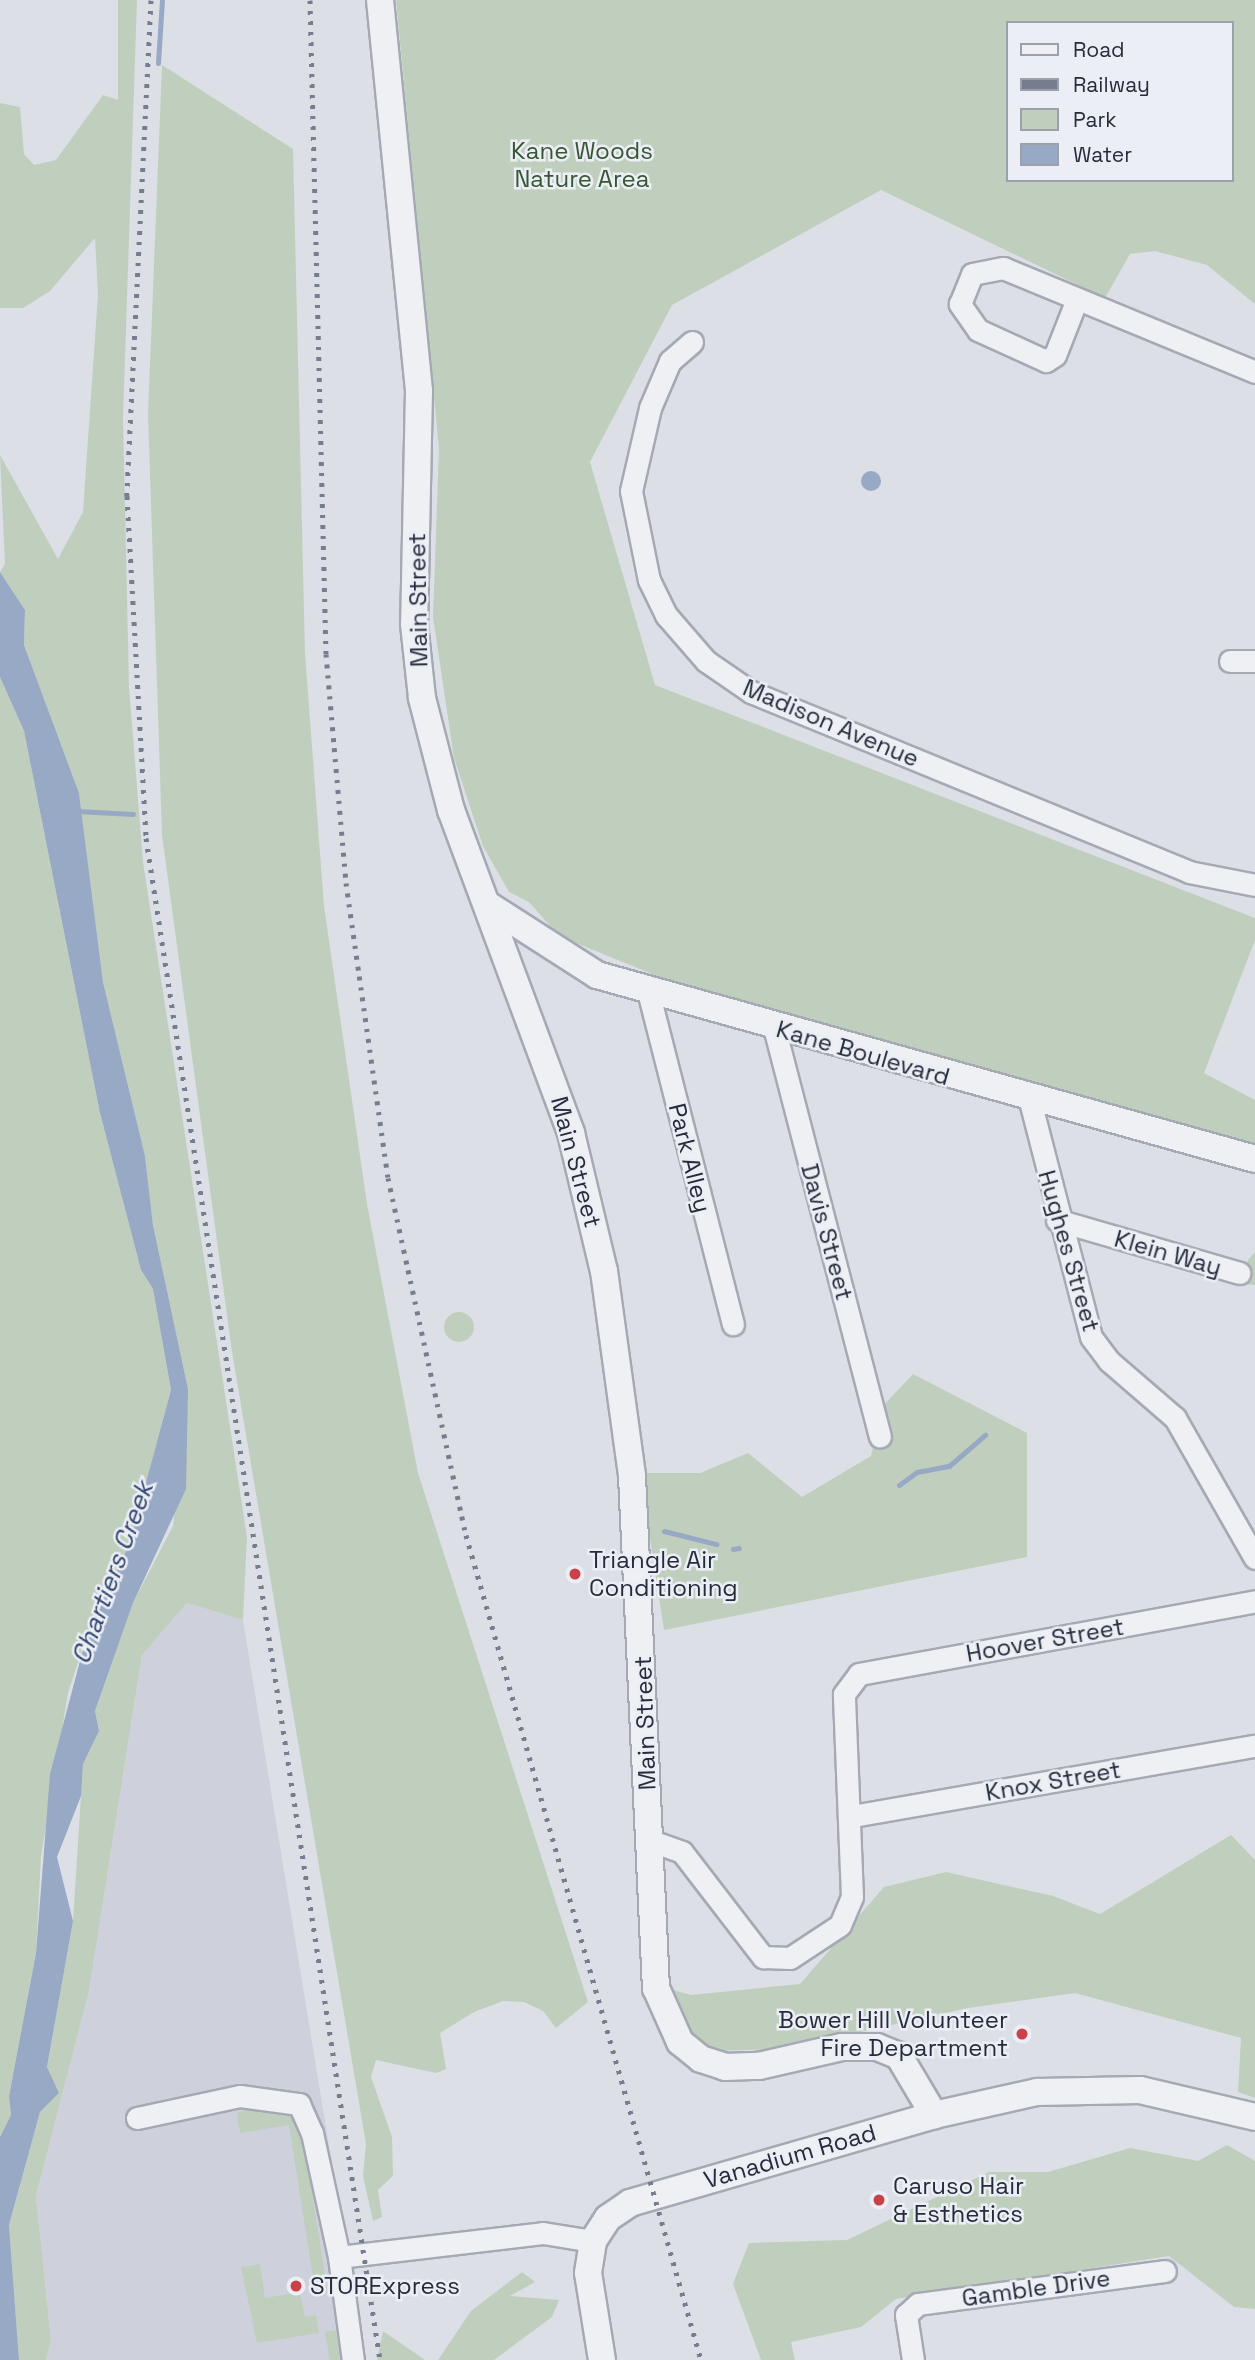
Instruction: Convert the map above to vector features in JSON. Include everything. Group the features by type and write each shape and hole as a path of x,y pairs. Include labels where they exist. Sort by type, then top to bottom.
{"street":[{"name":"Main Street","path":"380,0 419,391 414,624 422,698 451,810 571,1133 615,1334 637,1544 656,1988 680,2042 725,2067 842,2047 877,2047 899,2056 934,2115"},
{"path":"1077,299 1055,355 1046,360 978,330 960,304 965,282 993,267 1077,299 1255,372"},
{"name":"Madison Avenue","path":"692,342 670,360 650,408 631,491 649,580 666,615 706,661 751,692 1177,866 1255,885"},
{"path":"1230,661 1255,661"},
{"name":"Kane Boulevard","path":"488,905 565,959 648,991 1030,1101 1255,1159"},
{"name":"Park Alley","path":"648,991 733,1324"},
{"name":"Davis Street","path":"774,1027 880,1437"},
{"name":"Hughes Street","path":"1030,1101 1057,1220 1091,1337 1109,1362 1175,1418 1255,1558"},
{"name":"Klein Way","path":"1057,1220 1240,1273"},
{"name":"Hoover Street","path":"852,1816 844,1694 859,1674 1255,1601"},
{"name":"Knox Street","path":"852,1816 1255,1746"},
{"path":"649,1840 682,1852 762,1957 790,1958 840,1925 852,1897 852,1816"},
{"name":"Vanadium Road","path":"593,2241 608,2218 630,2203 993,2099 1080,2089 1140,2090 1255,2117"},
{"path":"137,2118 240,2096 299,2104 312,2133 339,2257 353,2360"},
{"path":"339,2257 543,2233 593,2241 588,2273 602,2360"},
{"name":"Gamble Drive","path":"914,2360 908,2309 1165,2271"}],"shaded area":[{"path":"187,1603 243,1620 364,2360 46,2360 51,2340 36,2196 89,1991 142,1655"}],"green space":[{"path":"118,0 137,0 123,418 129,686 143,862 247,1537 243,1620 187,1603 142,1655 89,1991 36,2196 51,2340 46,2360 19,2360 9,2225 40,2112 59,2093 47,2067 73,1921 83,1764 99,1731 95,1711 133,1603 173,1526 188,1389 153,1225 145,1156 103,982 79,793 24,645 25,610 0,572 5,564 0,455 58,559 83,512 98,294 95,238 50,291 23,308 0,308 0,103 20,107 24,154 34,165 56,160 103,95 118,100"},
{"name":"Kane Woods Nature Area","path":"396,0 1255,0 1255,304 1207,265 1155,251 1130,254 1105,298 881,190 672,305 590,462 655,685 1255,918 1255,940 1204,1073 1255,1100 1255,1144 721,1002 559,936 529,902 509,892 483,846 454,758 433,617 439,449"},
{"path":"162,65 293,149 305,653 324,906 367,1204 418,1473 588,2002 556,2028 543,2011 524,2002 503,2001 474,2012 440,2033 446,2069 436,2073 376,2060 371,2077 392,2137 393,2176 378,2190 382,2217 373,2221 363,2176 366,2144 232,1352 162,835 148,414"},
{"path":"0,677 24,731 100,1113 141,1270 153,1289 171,1390 129,1545 88,1631 68,1693 41,1856 36,1953 9,2096 11,2115 0,2137"},
{"path":"1255,1252 1255,1285 1242,1284 1248,1260"},
{"path":"459,1312 469,1317 474,1327 469,1337 459,1342 449,1337 444,1327 449,1317"},
{"path":"913,1374 1027,1433 1027,1557 664,1630 640,1473 700,1473 748,1453 802,1497 871,1456 882,1407"},
{"path":"1231,1835 1255,1860 1255,2098 1238,2092 1241,2038 1075,1993 968,2008 784,2049 709,2051 671,2017 673,1990 691,1995 800,1984 884,1887 946,1872 1053,1896 1100,1914"},
{"path":"250,2108 291,2113 301,2122 327,2288 315,2290 289,2125 240,2133 237,2113"},
{"path":"1227,2145 1255,2161 1255,2309 1234,2307 1169,2256 896,2299 861,2327 791,2342 795,2360 761,2360 733,2284 749,2243 847,2240 989,2172 1048,2172 1130,2148 1198,2161"},
{"path":"260,2264 265,2298 300,2292 305,2317 316,2315 319,2333 257,2343 241,2267"},
{"path":"522,2272 535,2282 510,2296 559,2300 552,2317 494,2360 438,2360 471,2311"},
{"path":"336,2330 341,2360 330,2360 325,2332"},
{"path":"383,2331 425,2360 377,2360"}],"water":[{"path":"871,471 878,474 881,481 878,488 871,491 864,488 861,481 864,474"},
{"path":"0,572 25,610 24,645 79,793 103,982 145,1156 153,1225 188,1389 186,1489 133,1603 95,1711 99,1731 83,1764 81,1796 57,1857 73,1921 47,2067 59,2093 40,2112 9,2225 19,2360 0,2360 0,2137 11,2115 9,2096 36,1953 50,1774 88,1631 129,1545 171,1390 153,1289 141,1270 100,1113 24,731 0,677"}],"waterway":[{"path":"158,63 162,0"},
{"path":"77,811 133,814"},
{"path":"899,1485 917,1472 949,1466 985,1435"},
{"path":"664,1531 716,1544"},
{"path":"733,1549 739,1548"}],"railway":[{"path":"151,0 127,496 146,838 380,2360"},
{"path":"310,0 326,654 346,883 388,1178 466,1535 701,2360"}],"place":[{"name":"Triangle Air Conditioning","path":"575,1574"},
{"name":"Bower Hill Volunteer Fire Department","path":"1022,2034"},
{"name":"Caruso Hair & Esthetics","path":"879,2200"},
{"name":"STORExpress","path":"296,2286"}],"water label":[{"name":"Chartiers Creek","path":"113,1573"}]}
